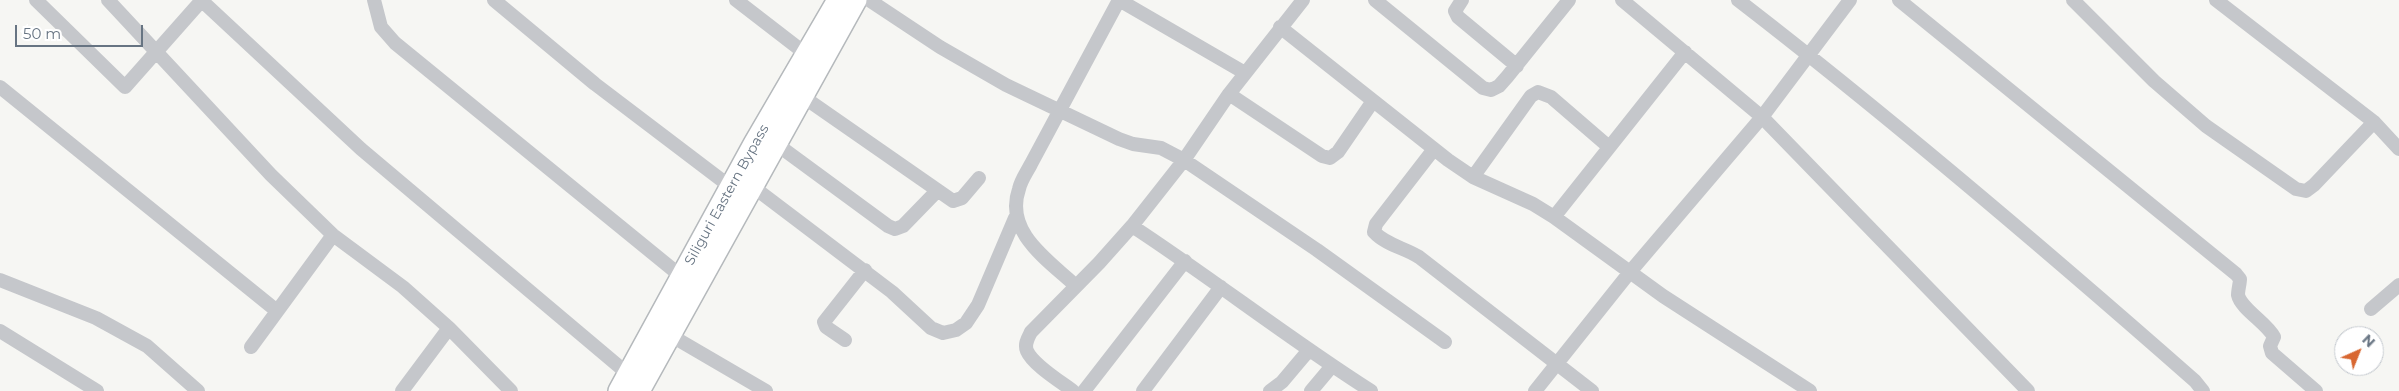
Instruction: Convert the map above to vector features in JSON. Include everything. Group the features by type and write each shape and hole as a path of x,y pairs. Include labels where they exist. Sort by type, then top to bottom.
{"main road":[{"name":"Siliguri Eastern Bypass","path":"635,387 670,335 806,54 838,0"},
{"name":"Siliguri Eastern Bypass","path":"635,387 682,276 742,187 775,143 856,0"}],"street":[{"path":"36,0 125,87 202,0 361,149 635,387"},
{"path":"108,0 270,175 333,235 403,287 449,328 509,390"},
{"path":"374,0 381,27 395,43 682,276"},
{"path":"494,0 595,84 865,270 931,328 943,334 956,330 966,322 978,305 1015,218 1019,188 1119,0 1245,74"},
{"path":"736,0 806,54"},
{"path":"869,0 940,47 1006,85 1120,139 1133,144 1161,148 1184,160 1317,250 1445,342"},
{"path":"1073,391 1034,361 1026,351 1026,342 1031,332 1132,226 1184,160 1229,94 1303,0"},
{"path":"1375,0 1483,88 1491,90 1499,86 1517,66 1569,0"},
{"path":"1462,0 1456,11 1458,17 1517,66"},
{"path":"1622,0 1762,117 2028,391"},
{"path":"1738,0 1809,55 2024,231 2195,381 2203,391"},
{"path":"1535,391 1630,272 1762,117 1850,0"},
{"path":"1899,0 2236,274 2240,279 2238,294 2242,302 2271,330 2274,337 2270,346 2272,353 2316,391"},
{"path":"2073,0 2154,81 2206,126 2296,189 2306,191 2314,186 2374,122"},
{"path":"2216,0 2374,122 2399,149"},
{"path":"1280,27 1434,150 1473,177 1533,204 1554,217 1663,296 1810,391"},
{"path":"1554,217 1685,52"},
{"path":"0,87 277,311"},
{"path":"1473,177 1531,96 1538,92 1551,97 1609,147"},
{"path":"1229,94 1322,156 1330,158 1338,152 1373,101"},
{"path":"802,96 953,201 962,198 979,178"},
{"path":"775,143 895,229 903,226 937,191"},
{"path":"1434,150 1376,224 1374,232 1388,242 1419,256 1592,391"},
{"path":"1015,218 1025,237 1076,286"},
{"path":"1132,226 1185,261 1332,366 1371,391"},
{"path":"251,347 333,235"},
{"path":"1084,391 1185,261"},
{"path":"845,340 826,328 824,322 865,270"},
{"path":"0,280 96,318 147,346 198,391"},
{"path":"2371,309 2399,285"},
{"path":"1143,391 1221,287"},
{"path":"402,391 449,328"},
{"path":"0,331 97,391"},
{"path":"670,335 766,391"},
{"path":"1270,391 1282,382 1309,350"},
{"path":"1310,391 1332,366"}]}
